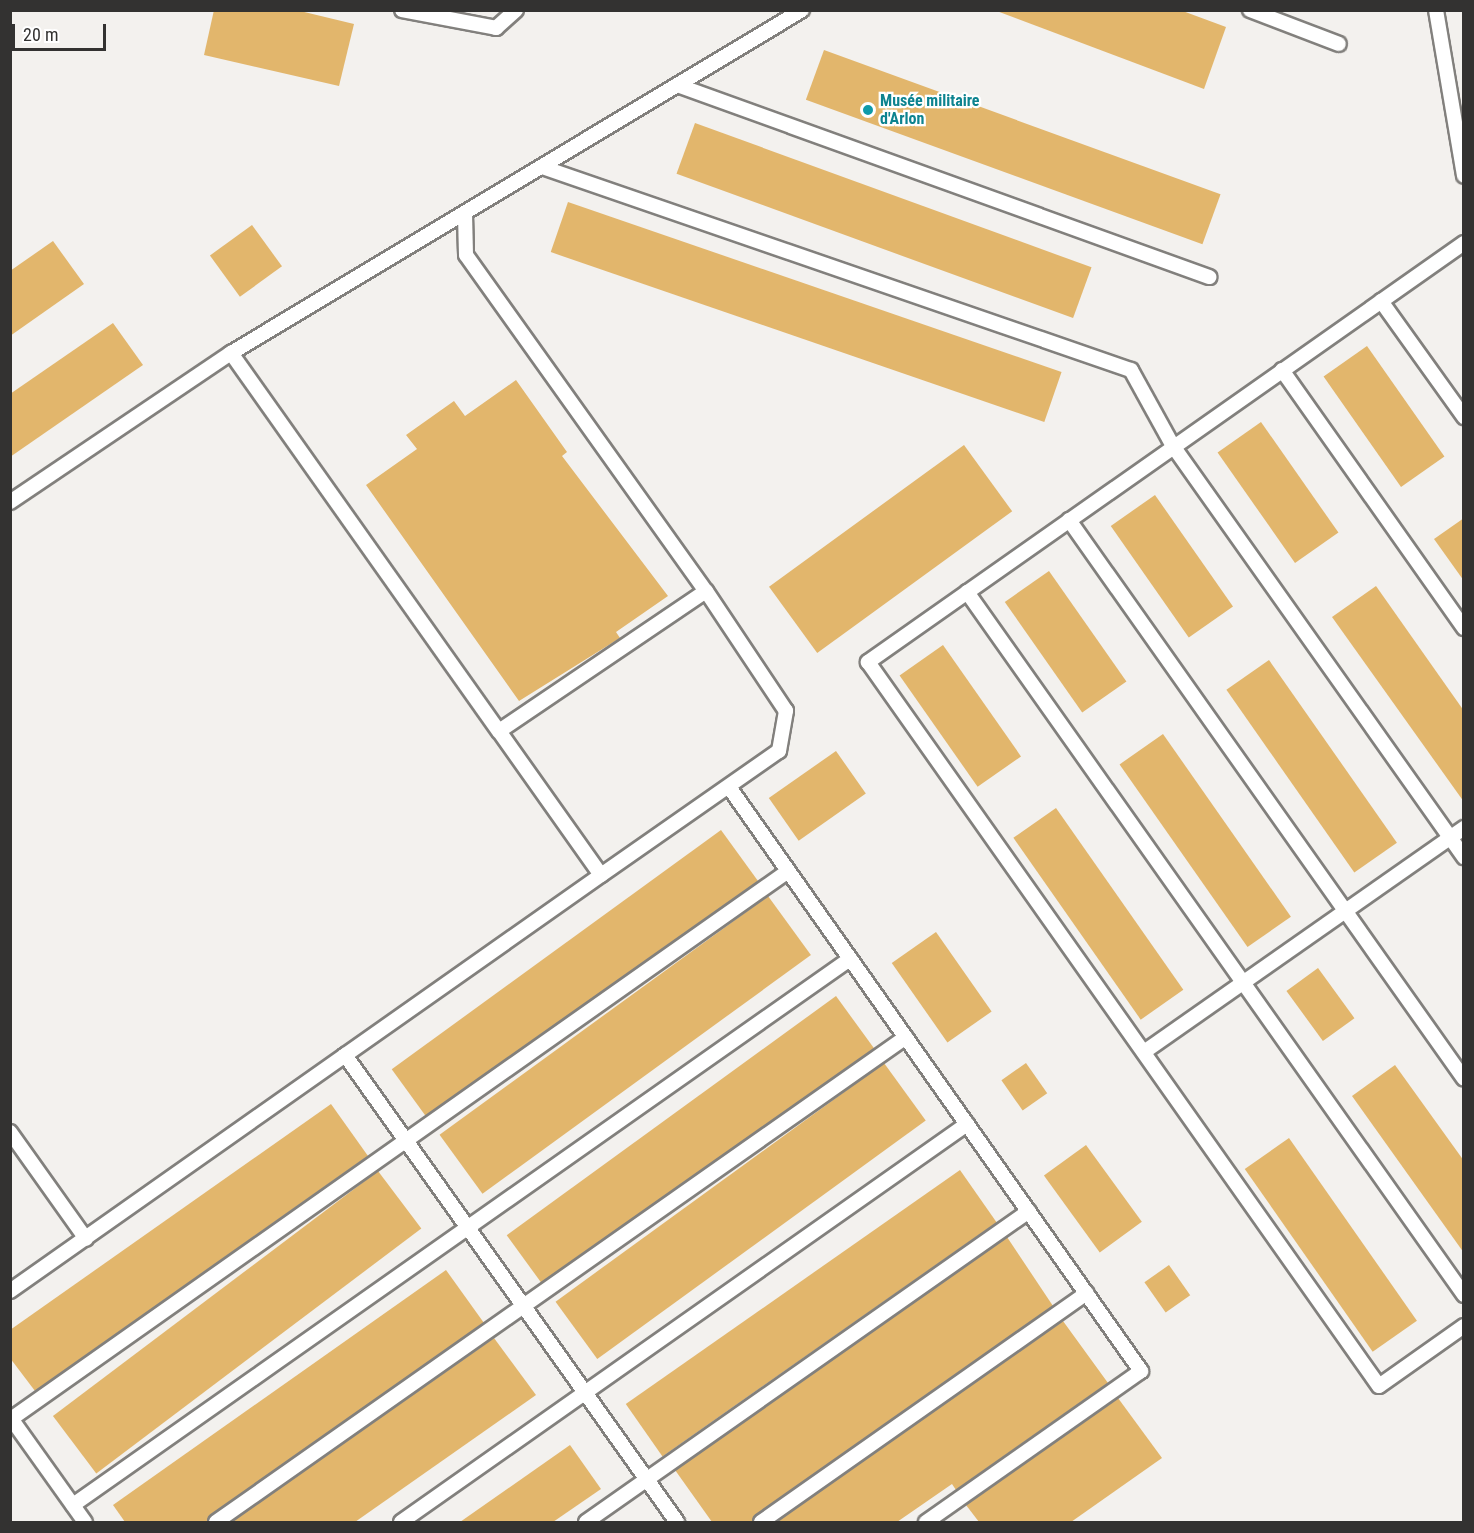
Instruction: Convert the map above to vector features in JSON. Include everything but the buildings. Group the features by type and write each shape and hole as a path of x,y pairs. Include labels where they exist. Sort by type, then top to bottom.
{"lane":[{"path":"402,10 496,28 516,10"},
{"path":"10,502 231,353 802,10"},
{"path":"1250,10 1339,44"},
{"path":"1436,10 1464,176"},
{"path":"678,86 1209,277"},
{"path":"542,167 1131,370 1173,446 1464,857"},
{"path":"10,1291 779,751 786,711 706,591 466,255 465,214"},
{"path":"1464,243 868,662 1379,1386 1464,1326"},
{"path":"1381,301 1464,417"},
{"path":"231,353 601,875"},
{"path":"1282,370 1464,628"},
{"path":"1069,520 1464,1079"},
{"path":"499,731 706,591"},
{"path":"967,592 1464,1295"},
{"path":"729,787 1141,1371 926,1522"},
{"path":"1144,1052 1464,828"},
{"path":"85,1522 11,1418 788,871"},
{"path":"73,1505 850,958"},
{"path":"216,1522 906,1038"},
{"path":"345,1055 677,1522"},
{"path":"401,1522 967,1124"},
{"path":"10,1132 86,1239"},
{"path":"586,1522 1029,1212"},
{"path":"761,1522 1087,1293"}],"place":[{"name":"Musée militaire d'Arlon","path":"868,110"}]}
